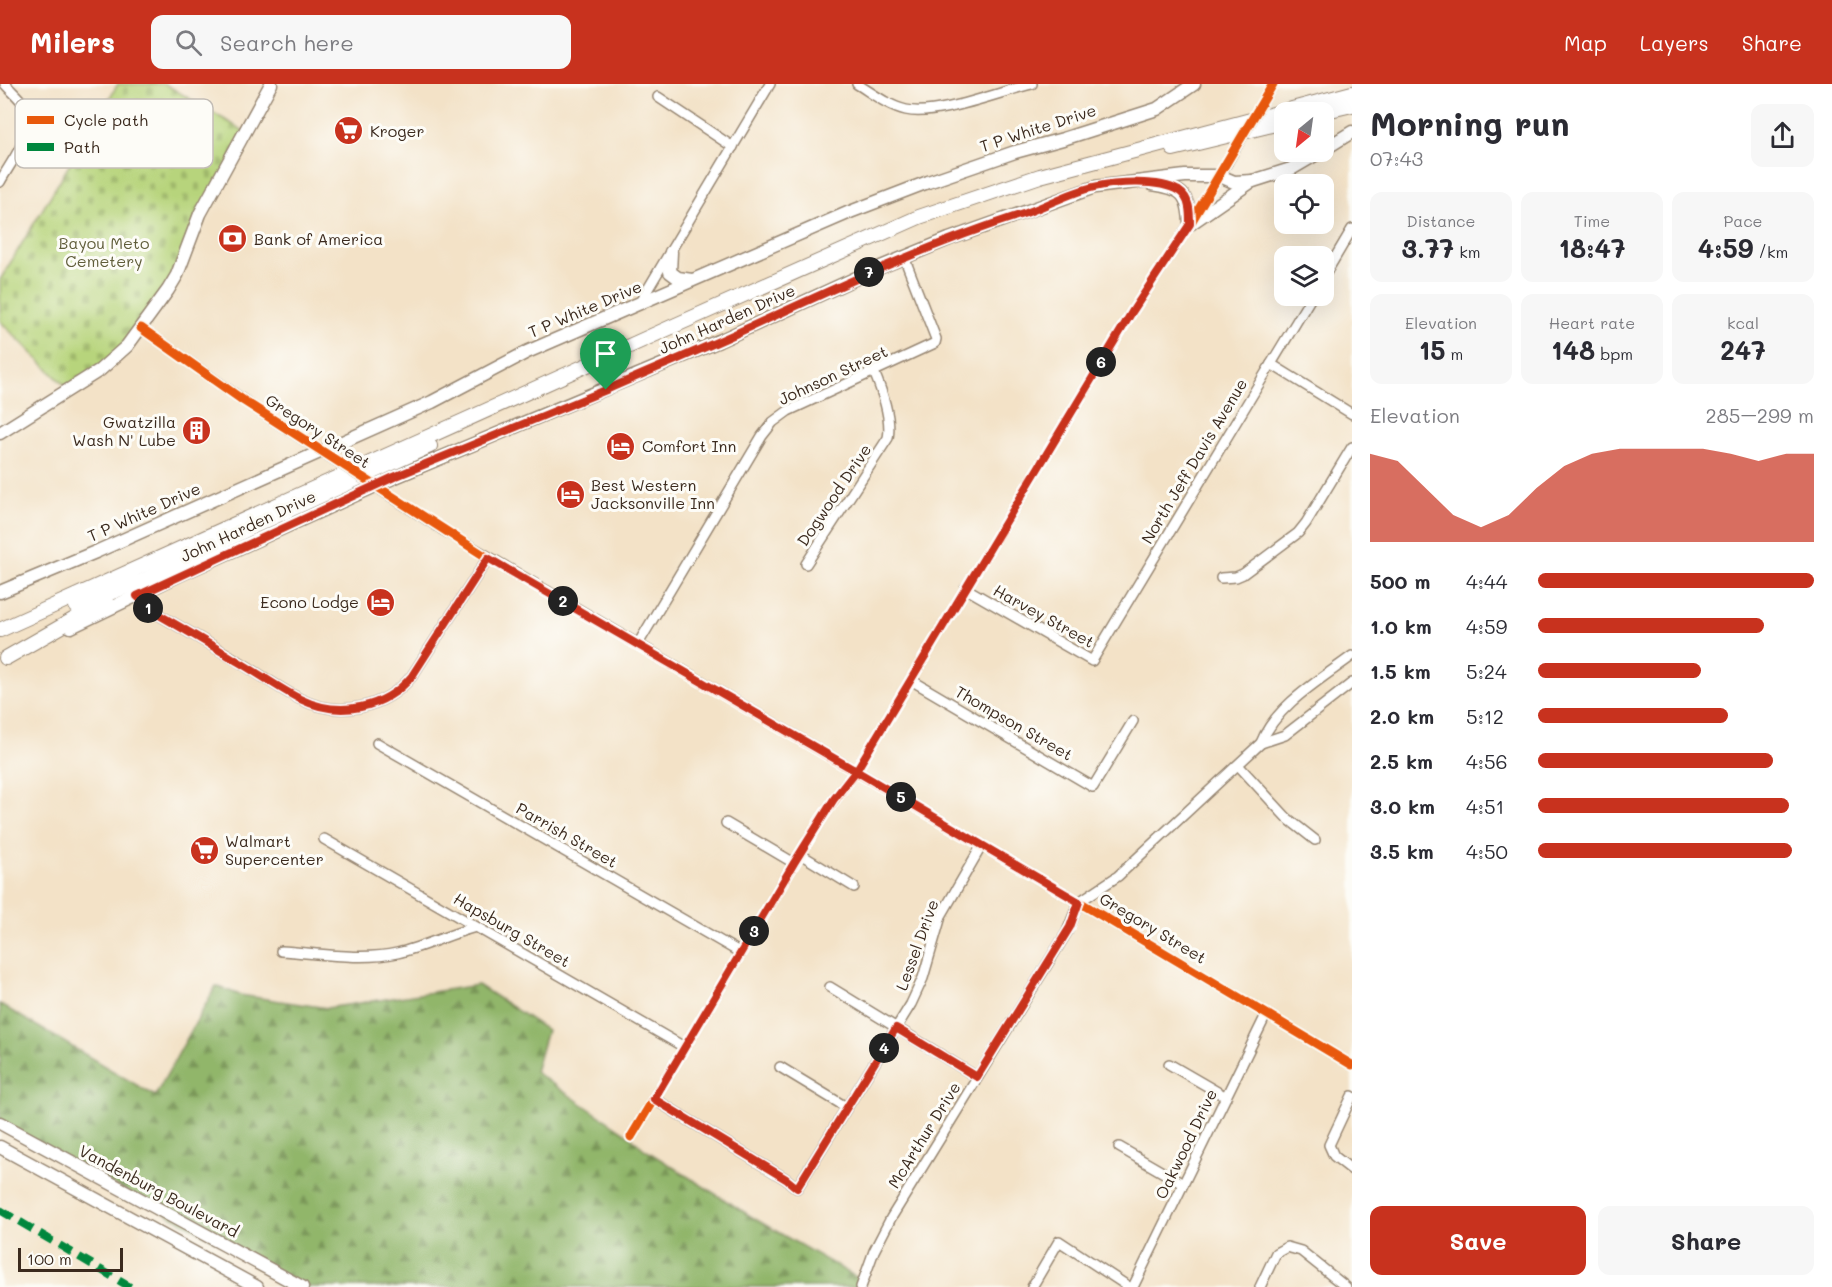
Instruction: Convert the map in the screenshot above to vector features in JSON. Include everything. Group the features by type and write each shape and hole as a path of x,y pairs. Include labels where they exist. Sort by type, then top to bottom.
{"highway":[{"path":"0,630 920,217 1040,176 1352,93"},
{"path":"1334,109 1352,105"},
{"path":"3,660 144,580 250,528 750,299 905,232 960,210 1071,174 1274,124"},
{"path":"0,640 85,602 144,580"}],"main road":[{"path":"0,433 108,364 127,346 141,328 177,275 200,214 271,84"},
{"name":"T P White Drive","path":"0,592 98,551 432,402 527,352 850,212 1016,152 1157,109 1194,84"},
{"name":"John Harden Drive","path":"1334,143 1352,132"},
{"name":"John Harden Drive","path":"3,660 394,477 719,341 904,257 1095,187 1185,176 1220,176 1234,182 1253,181 1291,169 1303,162"},
{"path":"1190,224 1253,181"},
{"path":"1140,182 1167,186 1182,193 1190,209 1190,224"},
{"path":"671,252 670,272 678,278 693,280"},
{"name":"Vandenburg Boulevard","path":"0,1123 302,1287"},
{"path":"0,1147 257,1287"},
{"path":"145,1226 155,1208"}],"street":[{"path":"5,84 19,99"},
{"path":"639,304 770,84"},
{"path":"857,84 892,105 905,110 921,112 936,110 1006,87 1032,84"},
{"path":"631,1137 794,863 834,799 856,771 1132,312 1220,176 1273,84"},
{"path":"658,97 733,147"},
{"path":"0,182 15,155"},
{"path":"1334,259 1352,229"},
{"name":"Johnson Street","path":"638,644 766,430 788,411 935,342 936,339 904,257"},
{"name":"North Jeff Davis Avenue","path":"1102,643 1306,306"},
{"name":"Gregory Street","path":"141,328 265,415 488,558 856,771 1352,1065"},
{"path":"1271,364 1352,414"},
{"name":"Dogwood Drive","path":"806,564 888,438 890,426 874,372"},
{"path":"1221,578 1243,574 1295,536 1306,523 1352,447"},
{"path":"137,596 154,612 302,700 330,708 367,706 401,689 412,676 488,558"},
{"name":"Harvey Street","path":"965,588 1092,661 1102,643"},
{"path":"1079,902 1118,876 1261,743 1270,724 1290,704 1352,656"},
{"name":"Thompson Street","path":"911,680 1093,787 1133,721"},
{"path":"1261,743 1285,735 1352,683"},
{"name":"Parrish Street","path":"377,742 741,953"},
{"path":"1238,765 1287,818 1315,840"},
{"path":"726,823 794,863"},
{"name":"Hapsburg Street","path":"324,839 684,1047"},
{"name":"Lessel Drive","path":"654,1099 786,1179 797,1188 911,1004 923,978 941,916 982,845"},
{"path":"800,854 854,887"},
{"name":"McArthur Drive","path":"861,1287 884,1230 1067,932 1079,902"},
{"path":"280,951 384,956 436,942 477,927"},
{"path":"830,987 977,1077"},
{"name":"Oakwood Drive","path":"1131,1287 1266,1015"},
{"path":"1169,1064 1226,1096"},
{"path":"780,1067 846,1107"},
{"path":"1352,1096 1329,1145 1334,1156 1352,1170"},
{"path":"1119,1147 1184,1184"},
{"path":"1032,1287 1059,1241 1131,1287"},
{"path":"1260,1287 1276,1253 1287,1247 1301,1251 1346,1287"}],"green space":[{"name":"Bayou Meto Cemetery","path":"118,84 165,84 190,99 109,99"},
{"name":"Bayou Meto Cemetery","path":"213,113 244,131 183,261 127,346 69,390 0,321 0,280 67,168 213,168"},
{"path":"478,985 547,1030 535,1072 631,1137 644,1149 755,1219 863,1281 861,1287 301,1287 0,1123 0,1004 155,1096 216,986 240,995 327,1008"}],"marked path":[{"path":"0,1210 130,1287"}],"cycle path":[{"path":"631,1137 821,819 856,771 1132,312 1190,224 1273,84"},
{"path":"141,328 244,401 488,558 1079,902 1352,1065"}],"place":[{"name":"Kroger","path":"349,131"},
{"name":"Bank of America","path":"233,239"},
{"name":"Gwatzilla Wash N' Lube","path":"197,431"},
{"name":"Comfort Inn","path":"621,446"},
{"name":"Best Western Jacksonville Inn","path":"570,494"},
{"name":"Econo Lodge","path":"380,602"},
{"name":"Walmart Supercenter","path":"204,850"}],"route":[{"path":"606,390 394,477 137,596 154,612 302,700 330,708 353,708 377,703 401,689 412,676 488,558 856,771 834,799 794,863 654,1099 786,1179 797,1188 896,1028 977,1077 1070,927 1079,902 856,771 1132,312 1190,224 1190,209 1187,200 1178,190 1140,182 1095,187 1075,193 1041,208 904,257 606,390"}]}
